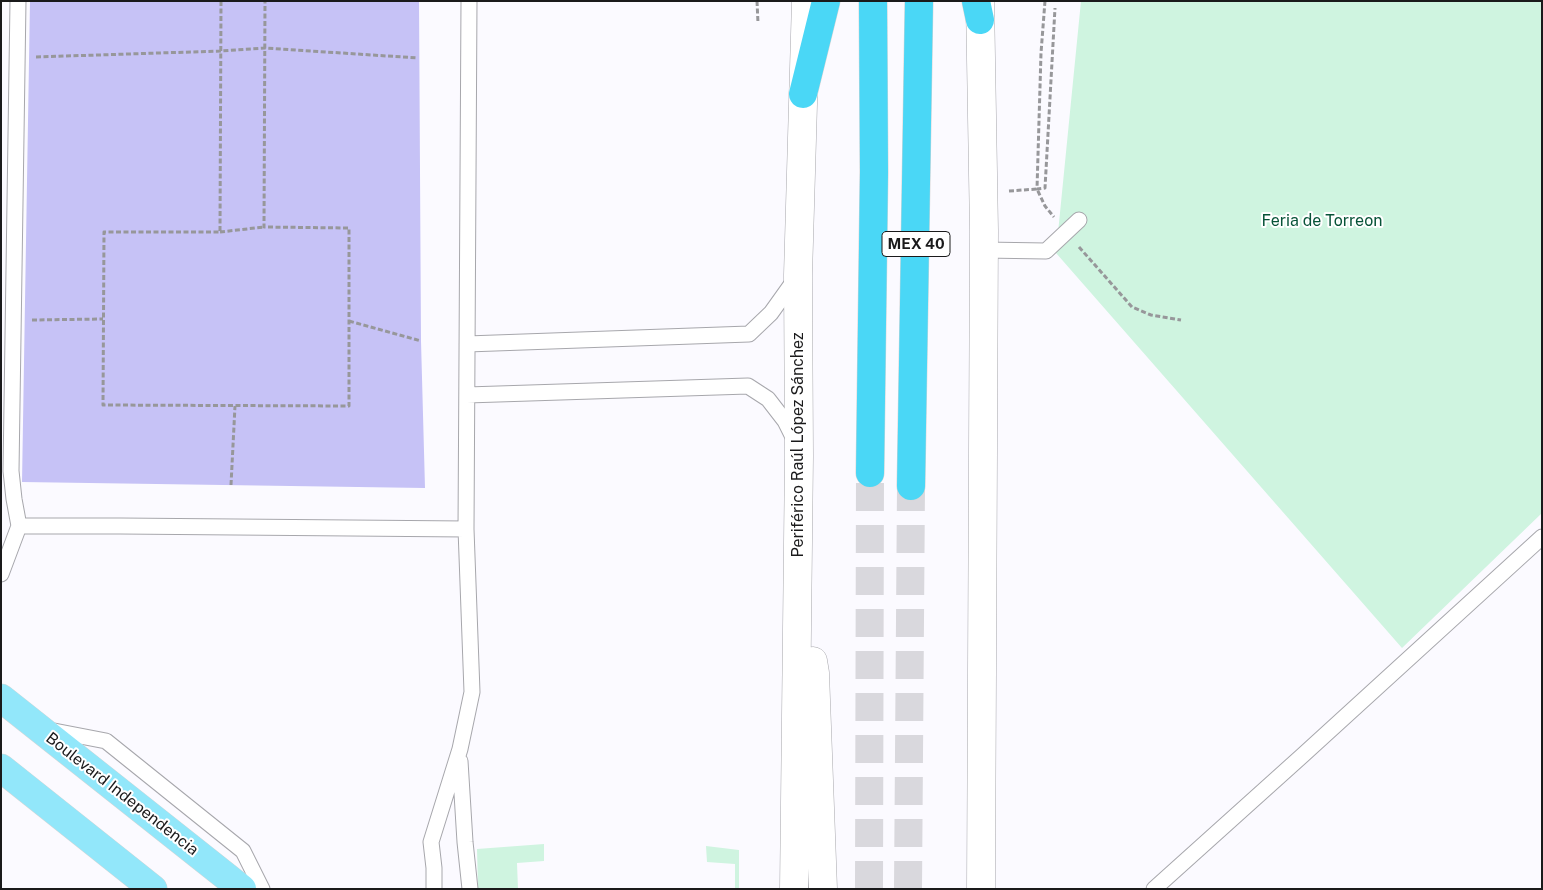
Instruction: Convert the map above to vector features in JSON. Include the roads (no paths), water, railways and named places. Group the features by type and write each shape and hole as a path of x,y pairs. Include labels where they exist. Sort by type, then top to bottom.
{"highway":[{"path":"803,94 826,1"},
{"name":"MEX 40","path":"870,473 874,172 873,1"},
{"name":"MEX 40","path":"911,486 919,1"}],"main road":[{"name":"Periférico Raúl López Sánchez","path":"794,889 799,456 798,275 806,1"},
{"path":"979,7 984,194 982,889"},
{"path":"798,596 816,673 823,889"},
{"name":"Boulevard Independencia","path":"1,698 242,889"},
{"path":"1,768 153,889"}],"lane":[{"path":"1,574 19,526 6,471 18,1"},
{"path":"434,889 431,842 460,749 472,692 466,530 469,1"},
{"path":"984,250 1046,251 1079,220"},
{"path":"467,344 749,334 770,313 798,275"},
{"path":"467,395 748,386 768,399 785,421 799,456"},
{"path":"19,526 466,530"},
{"path":"1154,889 1336,726 1542,537"},
{"path":"39,728 106,741 243,851 262,889"},
{"path":"460,749 465,842 470,889"}],"tunnel":[{"path":"869,889 870,473"},
{"path":"908,889 911,486"}],"park label":[{"name":"Feria de Torreon","path":"1322,221"}]}
